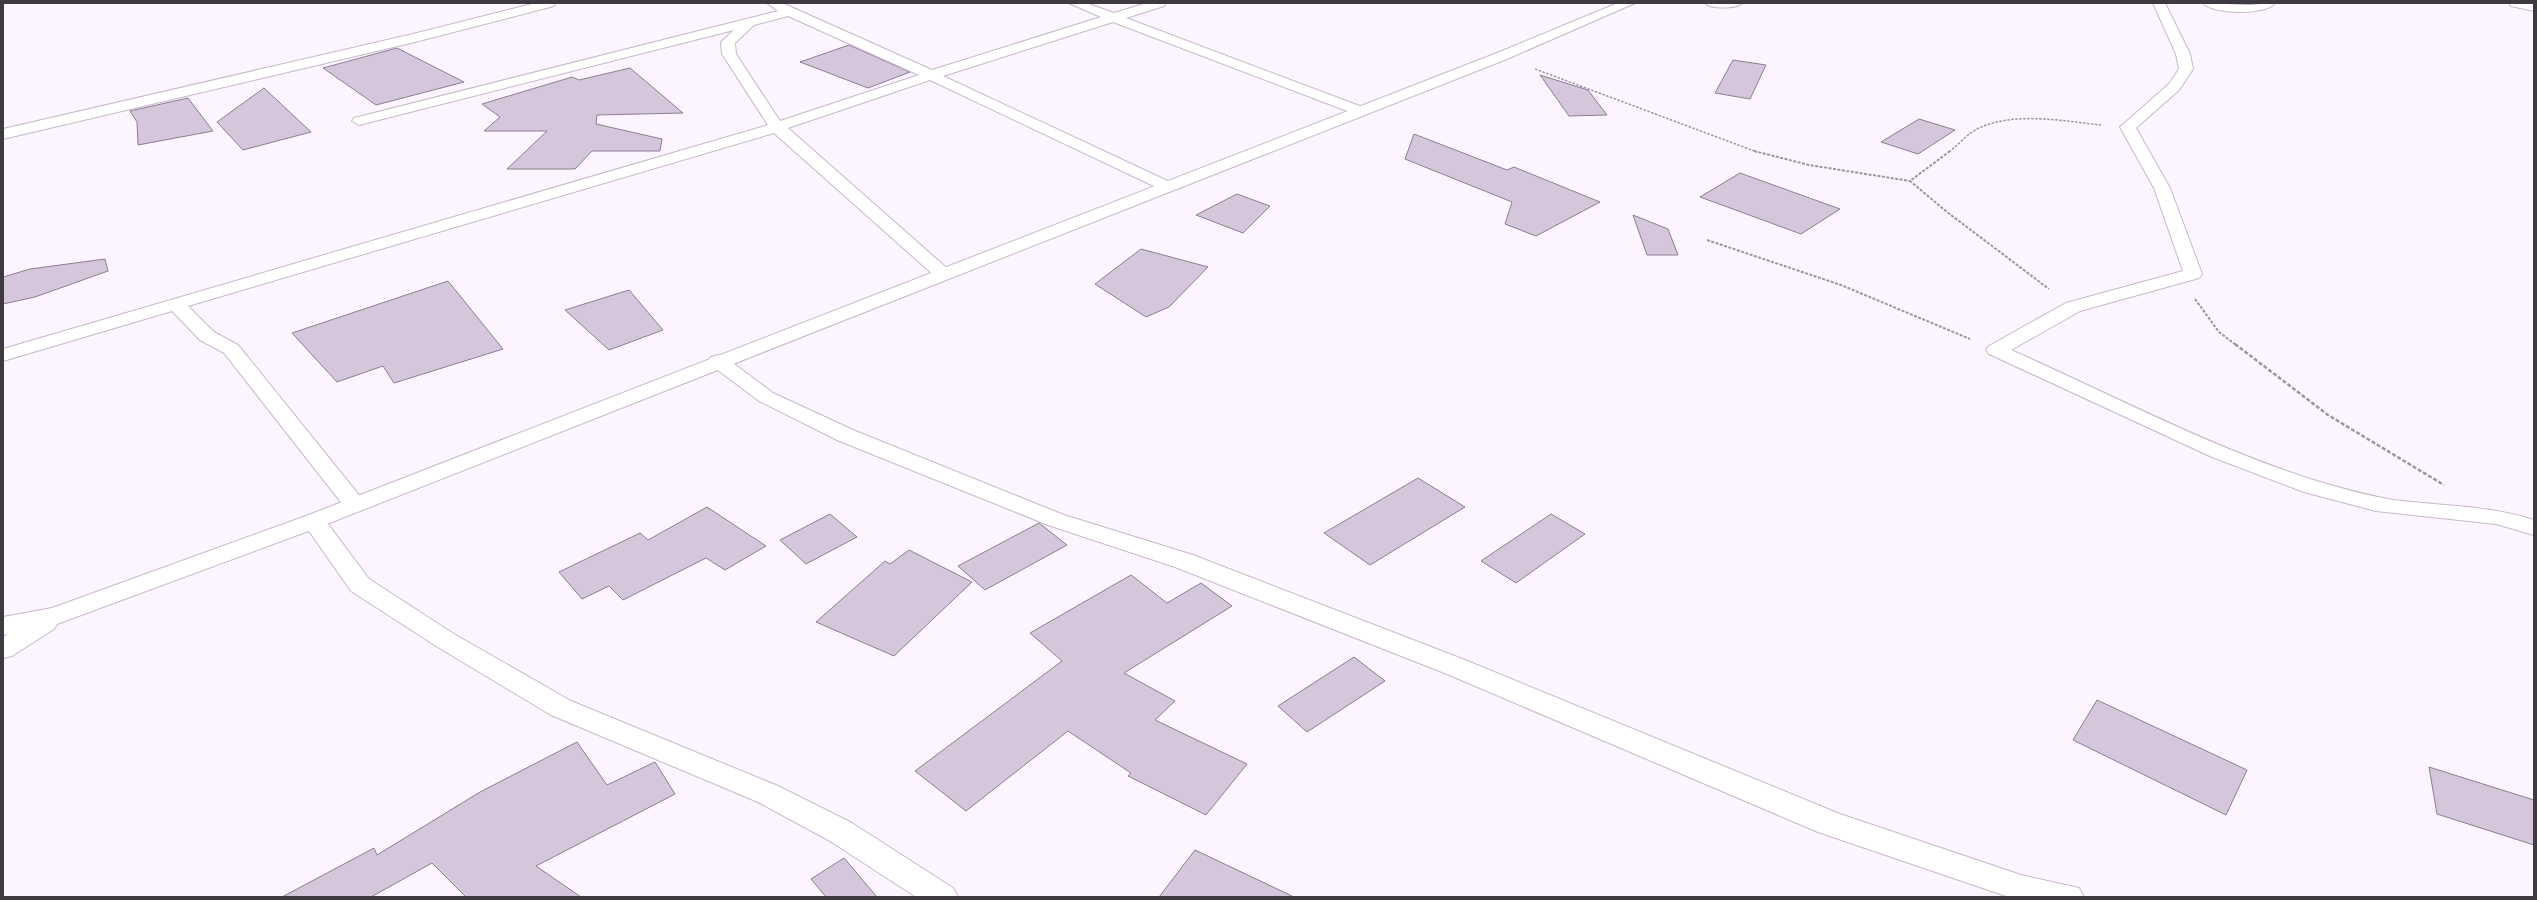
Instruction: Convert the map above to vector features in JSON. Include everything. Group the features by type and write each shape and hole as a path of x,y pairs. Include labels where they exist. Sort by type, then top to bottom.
{"main road":[{"path":"3,134 415,38 550,3"},
{"path":"773,3 789,12 931,74 1166,186"},
{"path":"1075,3 1360,110"},
{"path":"3,354 777,127 931,74 1118,18 1160,3"},
{"path":"3,626 56,616 314,521 718,361 1502,56 1629,3"},
{"path":"1711,3 1736,3"},
{"path":"1996,350 2073,307 2193,274 2162,188 2128,127 2172,91 2185,74 2187,63 2163,15 2159,3"},
{"path":"2209,3 2249,9 2264,8 2269,3"},
{"path":"2515,3 2534,7"},
{"path":"359,121 789,12"},
{"path":"750,22 728,42 729,54 777,127 943,274"},
{"path":"174,303 207,336 231,349 355,505"},
{"path":"1996,350 2196,443 2268,471 2359,500 2428,512 2497,517 2534,528"},
{"path":"718,361 766,396 845,434 1056,520 1184,561 1441,662 1830,824 2022,888 2068,897"},
{"path":"314,521 360,585 445,640 561,708 768,794 841,832 942,897"},
{"path":"3,649 56,616"}],"path":[{"path":"1502,56 1758,153 1809,165 1910,181 1947,212 2073,307"},
{"path":"1910,181 1920,170 1940,159 1979,128 2007,121 2038,120 2128,127"},
{"path":"1707,240 1841,285 1996,350"},
{"path":"2193,274 2195,299 2219,332 2328,415 2450,488"}],"building":[{"path":"849,45 910,72 868,88 800,62"},
{"path":"397,48 464,82 376,105 323,68"},
{"path":"1733,60 1766,65 1750,99 1715,93"},
{"path":"630,68 683,113 597,115 596,124 662,139 660,151 592,151 575,169 507,169 547,131 484,131 500,117 482,104 572,77 579,80"},
{"path":"1540,75 1588,90 1607,115 1569,116"},
{"path":"264,88 311,132 243,150 217,122"},
{"path":"188,98 213,131 138,145 137,122 130,111"},
{"path":"1919,119 1955,130 1918,154 1881,142"},
{"path":"1414,134 1507,170 1514,167 1600,202 1536,236 1505,224 1512,202 1405,159"},
{"path":"1740,173 1840,209 1801,234 1700,197"},
{"path":"1237,194 1270,206 1243,233 1196,215"},
{"path":"1633,215 1668,229 1678,255 1647,255"},
{"path":"1141,249 1208,267 1169,307 1146,317 1095,284"},
{"path":"105,259 108,271 35,297 3,304 3,277 30,269"},
{"path":"448,281 503,349 394,383 383,366 337,382 292,333"},
{"path":"629,290 663,330 609,350 565,310"},
{"path":"1418,478 1465,507 1370,565 1324,533"},
{"path":"707,507 766,546 725,570 706,558 623,600 609,586 582,599 559,572 640,533 648,540"},
{"path":"830,514 857,537 806,564 780,540"},
{"path":"1551,514 1585,534 1516,583 1481,561"},
{"path":"1039,523 1067,545 985,590 958,566"},
{"path":"909,550 972,582 894,656 816,622 885,561 890,564"},
{"path":"1131,575 1167,603 1201,583 1232,606 1124,673 1175,701 1155,720 1247,764 1206,815 1128,776 1131,773 1068,731 966,811 915,771 1062,661 1030,633"},
{"path":"1354,657 1385,681 1307,732 1278,706"},
{"path":"2097,700 2247,770 2226,815 2073,740"},
{"path":"577,742 607,785 655,762 675,794 536,866 581,897 466,897 432,863 371,897 282,897 374,848 377,855 480,792"},
{"path":"2429,767 2534,800 2534,845 2437,814"},
{"path":"1195,850 1294,897 1159,897"},
{"path":"844,858 877,897 826,897 811,879"}]}
